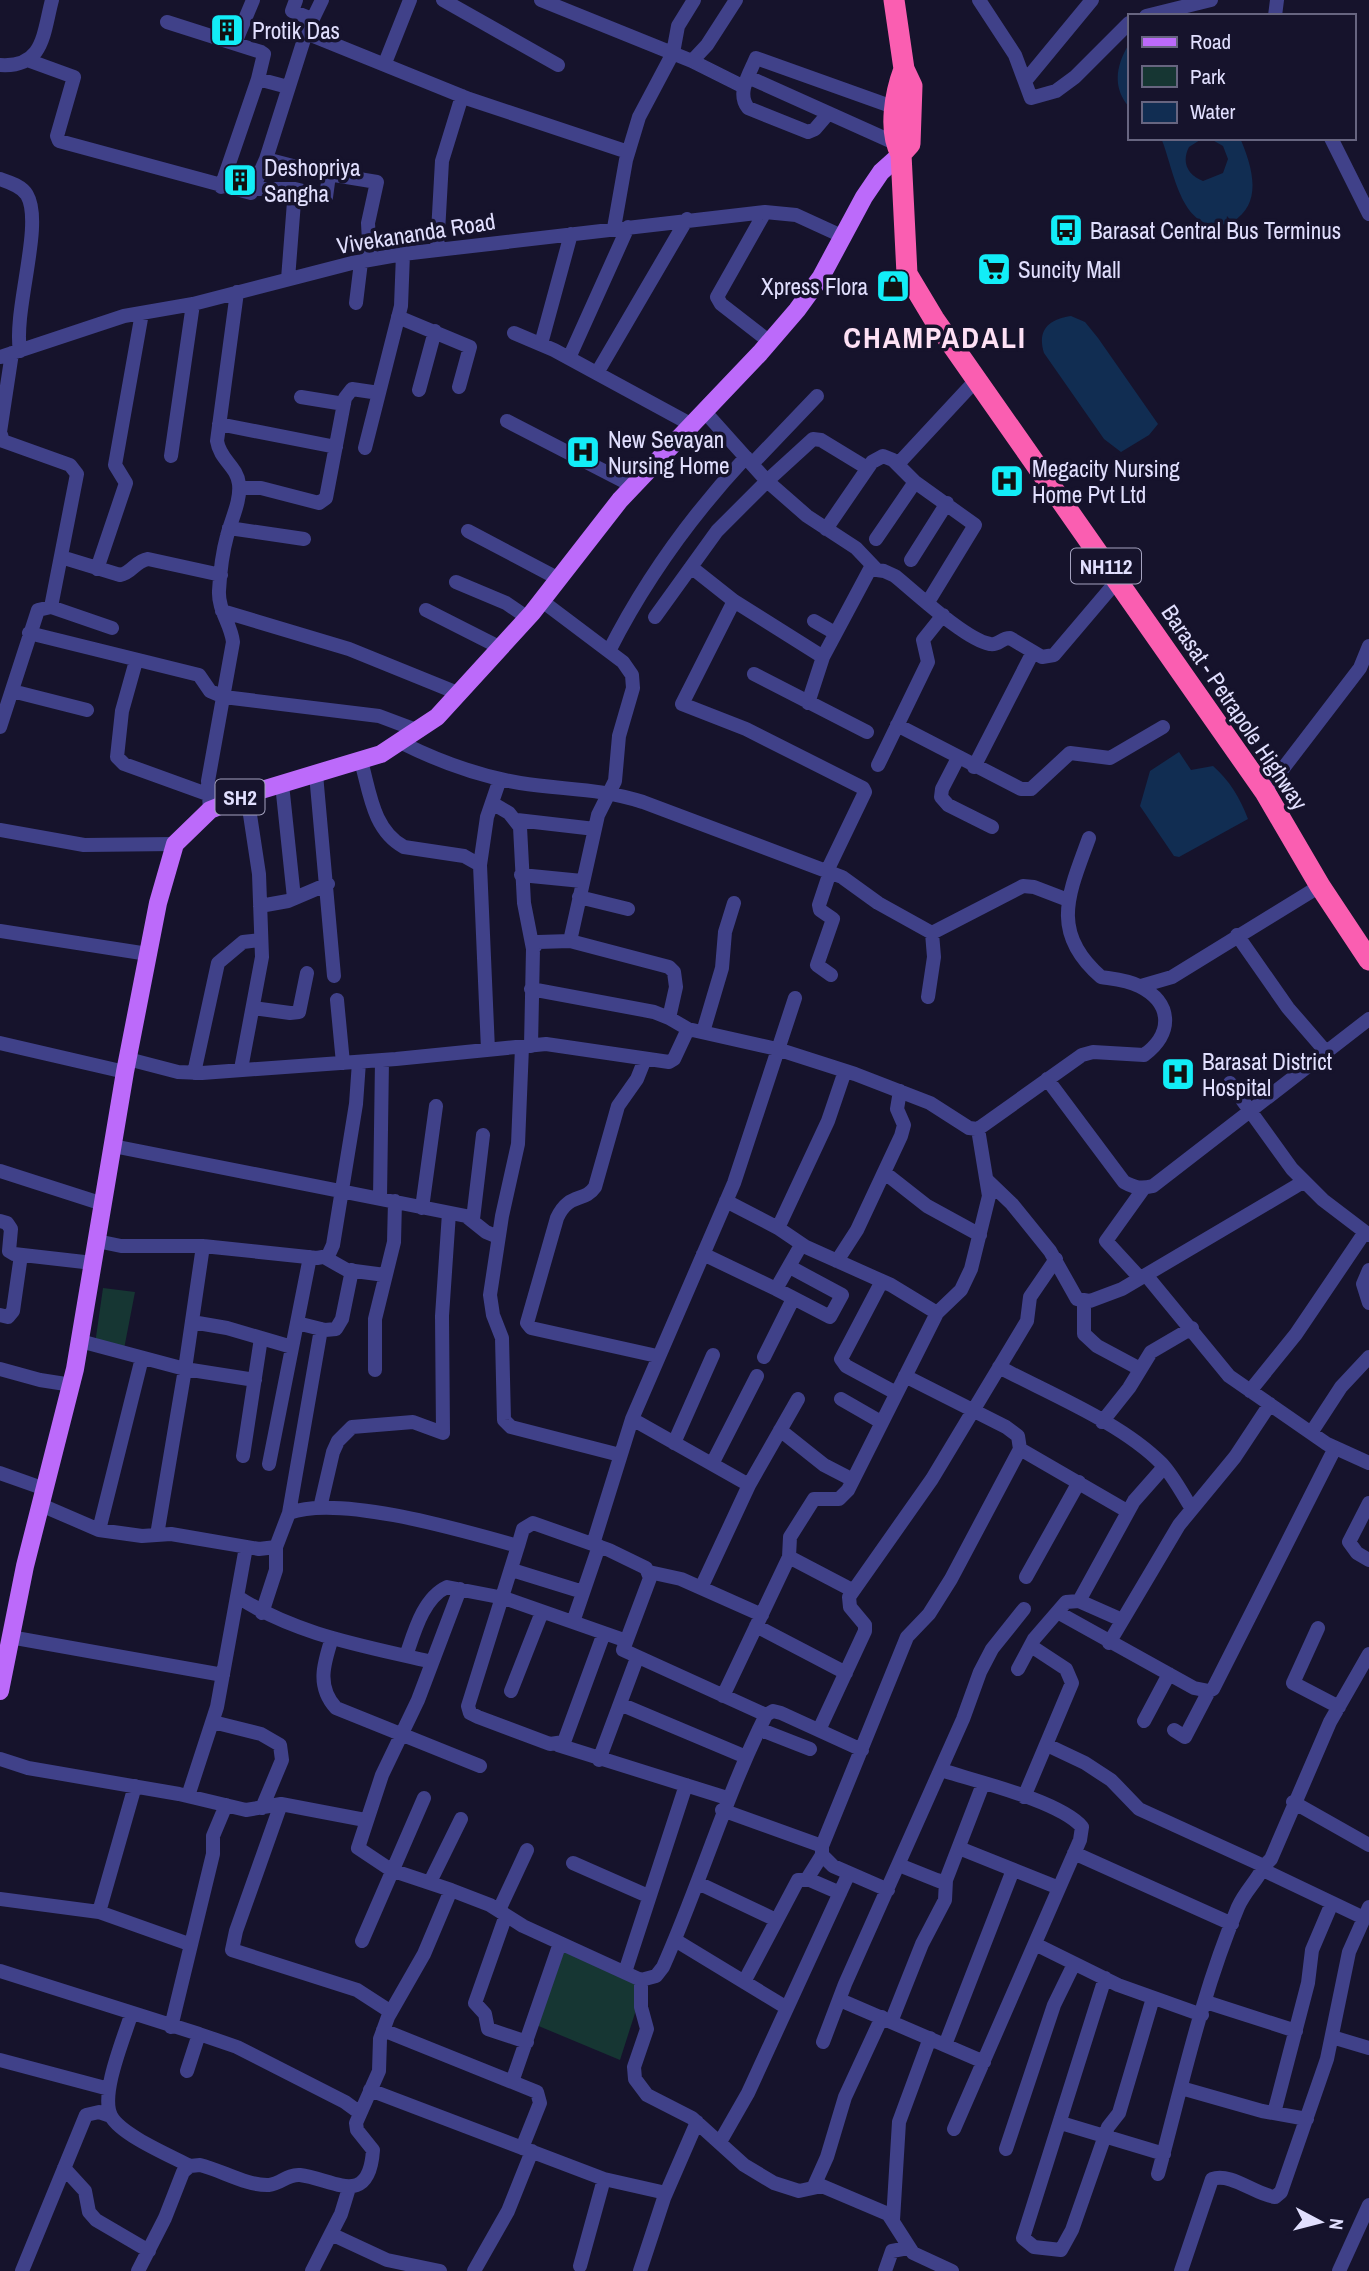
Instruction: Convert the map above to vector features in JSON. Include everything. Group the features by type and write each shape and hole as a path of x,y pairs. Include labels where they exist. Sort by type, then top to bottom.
{"highway":[{"name":"Barasat - Petrapole Highway","path":"894,0 904,69 912,86 910,144 898,148"},
{"name":"Barasat - Petrapole Highway","path":"904,69 898,85 896,108 907,274 934,319 1265,792 1320,886 1369,961"}],"main road":[{"name":"SH2","path":"0,1691 3,1657 72,1385 126,1065 165,873 175,844 209,802 247,795 361,761 402,743 460,694 528,618 591,535 633,486 770,342 821,277 881,172 898,148"}],"street":[{"path":"0,65 21,65 30,61 38,49 52,0"},
{"path":"235,43 253,0"},
{"path":"296,0 292,11 309,26 385,63 462,96 628,152"},
{"path":"30,61 74,77 57,136 58,141 251,193 266,159 309,26 322,0"},
{"path":"385,63 411,0"},
{"path":"443,0 558,65"},
{"path":"541,0 827,115 898,148"},
{"path":"569,358 621,227 628,152 648,98 673,53 677,26 694,0"},
{"path":"692,61 707,45 736,0"},
{"path":"979,0 1007,41 1026,80 1031,98 1056,91 1095,61 1128,24"},
{"path":"1026,80 1092,0"},
{"path":"1154,14 1212,0"},
{"path":"167,22 264,54 221,187"},
{"path":"827,115 812,131 802,131 748,108 743,100 746,82 757,58 786,71 896,108"},
{"path":"258,79 288,87"},
{"path":"437,250 443,162 462,96"},
{"path":"1332,140 1369,214"},
{"path":"266,159 377,182 356,303"},
{"path":"254,189 295,189 326,197 329,174"},
{"path":"0,178 23,190 32,216 17,326 10,354 0,432 1,443 76,469 51,607"},
{"path":"288,279 295,189"},
{"path":"765,212 718,297 721,304 770,342"},
{"name":"Vivekananda Road","path":"10,354 113,319 193,304 288,279 403,254 765,212 796,215 844,237"},
{"path":"597,373 687,219"},
{"path":"541,344 570,233"},
{"path":"366,448 404,290 403,254"},
{"path":"136,661 122,711 117,757 124,764 209,802 233,642 232,631 222,611 220,576 240,488 237,473 219,451 219,424 237,292"},
{"path":"171,456 193,304"},
{"path":"97,569 126,483 116,465 142,313"},
{"path":"398,317 470,347 459,387"},
{"path":"419,390 435,331"},
{"path":"514,333 569,358 692,425"},
{"path":"898,464 977,379"},
{"path":"240,488 261,488 319,503 326,498 344,404 352,389 379,393"},
{"path":"609,651 638,593 718,486 749,461 817,396"},
{"path":"302,397 344,404"},
{"path":"705,412 768,481 826,529 856,548 876,569 895,576 983,642 996,644 1010,638 1042,657 1054,655 1116,582"},
{"path":"507,421 633,486"},
{"path":"219,424 336,447"},
{"path":"655,617 734,511 813,439 821,440 867,468"},
{"path":"826,529 867,468 878,457 889,457 915,482 975,525 928,602"},
{"path":"876,539 915,482"},
{"path":"911,560 947,503"},
{"path":"229,528 304,539"},
{"path":"468,531 559,579"},
{"path":"61,557 97,569 126,574 141,560 156,559 220,576"},
{"path":"691,567 734,601 823,657"},
{"path":"808,703 823,657 835,633 866,573 876,569"},
{"path":"456,582 506,603 528,618"},
{"path":"542,601 609,651 632,675 633,688 619,736 615,780 594,829 570,941"},
{"path":"734,601 682,704 746,729 863,788 865,792 828,872 819,905 820,910 833,919 817,965 831,975"},
{"path":"0,727 9,685 38,610 51,607 112,628"},
{"path":"426,610 501,648"},
{"path":"222,611 349,649 460,694"},
{"path":"878,765 928,662 923,640 943,614"},
{"path":"814,621 835,633"},
{"path":"29,633 199,675 210,691 224,697 379,716 419,731"},
{"path":"1265,792 1364,670 1369,646"},
{"path":"974,767 1033,652"},
{"path":"754,674 867,732"},
{"path":"9,685 87,710"},
{"path":"897,725 1009,786 1031,789 1070,753 1110,758 1163,727"},
{"path":"402,743 500,779 538,786 610,791 828,872 932,933"},
{"path":"958,758 942,789 941,797 948,805 992,827"},
{"path":"361,761 380,825 395,842 404,847 471,858 480,865"},
{"path":"316,774 328,884 334,976"},
{"path":"488,1050 480,865 492,803 500,779"},
{"path":"282,784 294,898"},
{"path":"242,1069 262,965 256,847 247,795"},
{"path":"492,803 517,820 594,829"},
{"path":"517,820 521,834 521,875 533,949 518,1149 498,1237 490,1296 493,1315 502,1338 504,1420 511,1427 620,1455"},
{"path":"0,830 84,845 175,844"},
{"path":"531,989 654,1012 688,1028 777,1049 900,1091 930,1103 969,1128 978,1129 1082,1055 1093,1052 1144,1055 1161,1042 1166,1022 1154,997 1140,986 1101,977 1095,972 1067,925 1068,900 1089,838"},
{"path":"521,875 582,881"},
{"path":"260,906 294,898 328,884"},
{"path":"932,933 1023,886 1034,887 1068,900"},
{"path":"1140,986 1172,977 1320,886"},
{"path":"579,897 628,909"},
{"path":"703,1032 722,968 725,932 734,903"},
{"path":"0,930 148,954"},
{"path":"194,1073 218,963 243,942 261,933"},
{"path":"928,997 933,957 932,933"},
{"path":"1237,935 1288,1007 1326,1053"},
{"path":"533,949 538,942 570,941 670,967 674,972 676,987 669,1018"},
{"path":"253,1008 299,1012 307,973"},
{"path":"573,1622 632,1419 657,1356 726,1202 751,1136 795,998"},
{"path":"337,1000 342,1063"},
{"path":"1047,1079 1124,1182 1134,1188 1144,1188 1153,1186 1369,1019"},
{"path":"0,1043 126,1065 194,1073 359,1062 527,1046 562,1046 669,1062 674,1059 688,1028"},
{"path":"645,1059 637,1079 618,1106 595,1186 587,1195 575,1197 557,1218 527,1324 531,1328 657,1356"},
{"path":"375,1370 375,1319 394,1242 387,1200 382,1060"},
{"path":"317,1257 332,1251 356,1104 359,1062"},
{"path":"778,1228 828,1121 845,1071"},
{"path":"1230,1083 1303,1182 1367,1233 1296,1334 1250,1391"},
{"path":"837,1261 857,1230 904,1125 897,1108 900,1091"},
{"path":"422,1208 436,1106"},
{"path":"723,1696 789,1557 790,1537 809,1504 821,1498 839,1499 853,1480 937,1313 966,1281 988,1209 988,1181 978,1129"},
{"path":"473,1219 483,1135"},
{"path":"113,1146 449,1213 473,1219 486,1232 498,1237"},
{"path":"0,1171 103,1205"},
{"path":"885,1172 927,1206 980,1235"},
{"path":"988,1181 1012,1204 1056,1259 1072,1293 1084,1301 1101,1299 1146,1275 1303,1182"},
{"path":"1144,1188 1106,1241 1140,1278 1146,1275"},
{"path":"726,1202 778,1228 806,1247 882,1281 937,1313"},
{"path":"320,1508 332,1452 338,1441 352,1427 413,1422 443,1433 442,1316 449,1213"},
{"path":"0,1220 7,1223 11,1229 9,1251 21,1255 93,1263"},
{"path":"97,1241 121,1246 203,1246 317,1257 352,1270 385,1275"},
{"path":"157,1535 186,1369 203,1246"},
{"path":"776,1289 800,1247 806,1247"},
{"path":"703,1254 830,1317 842,1295 790,1267"},
{"path":"0,1315 8,1317 13,1311 21,1255"},
{"path":"269,1464 296,1323 317,1257"},
{"path":"819,1730 864,1632 862,1618 848,1602 852,1590 932,1479 1027,1321 1034,1290 1056,1259"},
{"path":"296,1323 331,1331 340,1325 352,1270"},
{"path":"1369,1270 1363,1284 1369,1303"},
{"path":"1146,1275 1192,1328 1219,1366 1311,1433 1335,1448 1369,1463"},
{"path":"882,1281 841,1359 846,1366 896,1393"},
{"path":"764,1357 793,1299"},
{"path":"1084,1301 1084,1334 1097,1346 1140,1368"},
{"path":"192,1322 292,1347"},
{"path":"1102,1422 1151,1352 1192,1328"},
{"path":"262,1613 276,1570 276,1547 289,1513 321,1329"},
{"path":"243,1457 261,1338"},
{"path":"80,1341 186,1369 255,1380"},
{"path":"674,1443 713,1355"},
{"path":"1311,1433 1330,1402 1369,1357"},
{"path":"99,1530 142,1358"},
{"path":"999,1367 1102,1422 1151,1454 1164,1467 1192,1509"},
{"path":"0,1369 72,1385"},
{"path":"712,1464 757,1376"},
{"path":"807,1879 822,1850 907,1637 929,1614 967,1550 1020,1449 1020,1440 1014,1433 905,1376"},
{"path":"701,1588 749,1485 798,1399"},
{"path":"841,1399 881,1422"},
{"path":"1110,1643 1179,1525 1234,1457 1270,1404"},
{"path":"632,1419 749,1485"},
{"path":"780,1430 824,1465 853,1480"},
{"path":"1174,1730 1185,1737 1213,1689 1335,1448"},
{"path":"1020,1449 1127,1511"},
{"path":"1079,1601 1127,1511 1164,1467"},
{"path":"0,1473 99,1530 197,1538 270,1550 276,1547"},
{"path":"1026,1577 1079,1482"},
{"path":"1369,1503 1352,1530 1349,1542 1357,1553 1369,1560"},
{"path":"289,1513 320,1508 415,1519 518,1546"},
{"path":"846,1673 701,1588 668,1575 649,1572 596,1545 533,1523 523,1529 504,1598 468,1706 470,1713 599,1760 685,1785 822,1850 833,1866 887,1889"},
{"path":"188,1796 213,1722 246,1547"},
{"path":"789,1557 852,1590"},
{"path":"512,1570 583,1592"},
{"path":"649,1572 624,1640 623,1650 766,1715"},
{"path":"406,1656 417,1625 440,1590 447,1587 504,1598 624,1640"},
{"path":"460,1589 365,1820 359,1842 360,1851 391,1870 451,1890 640,1980 656,1976 675,1940 725,1804 766,1715 773,1711 781,1713 862,1750"},
{"path":"238,1597 262,1613 299,1628 432,1662"},
{"path":"1018,1669 1031,1646 1066,1602 1079,1601 1122,1620"},
{"path":"823,2042 887,1889 941,1770 980,1672 992,1649 1024,1609"},
{"path":"511,1691 542,1612"},
{"path":"1052,1619 1110,1643 1209,1692"},
{"path":"1318,1628 1293,1683 1339,1707"},
{"path":"558,1745 567,1736 604,1633"},
{"path":"10,1637 223,1675"},
{"path":"332,1638 322,1673 330,1701 342,1713 402,1732 480,1766"},
{"path":"1024,1797 1072,1683 1066,1670 1031,1646"},
{"path":"1158,2174 1204,2008 1231,1924 1243,1897 1271,1859 1293,1802 1339,1707 1369,1654"},
{"path":"599,1760 637,1658"},
{"path":"1144,1721 1169,1674"},
{"path":"620,1704 746,1757"},
{"path":"213,1722 261,1734 280,1745 282,1760 262,1808"},
{"path":"759,1729 810,1749"},
{"path":"1047,1745 1085,1763 1111,1780 1139,1809 1332,1903 1366,1913 1349,1952 1332,2036 1284,2184 1275,2197 1218,2177 1212,2179 1181,2271"},
{"path":"0,1759 28,1768 188,1796 246,1810 281,1804 365,1820"},
{"path":"941,1770 1024,1797 1077,1822 1082,1834 954,2129"},
{"path":"814,2186 827,2157 845,2097 945,1900 946,1880 983,1784"},
{"path":"625,1972 685,1785"},
{"path":"99,1912 135,1786"},
{"path":"362,1941 424,1798"},
{"path":"1293,1802 1367,1839"},
{"path":"281,1804 236,1931 232,1950 357,1990 391,2011"},
{"path":"171,2027 213,1854 213,1836 226,1805"},
{"path":"430,1882 461,1819"},
{"path":"959,1848 1059,1888"},
{"path":"527,1850 502,1913 475,2003 485,2014 488,2029 527,2042"},
{"path":"1074,1853 1231,1924"},
{"path":"573,1863 648,1896"},
{"path":"898,1864 934,1879 946,1880"},
{"path":"945,2045 1013,1870"},
{"path":"720,2142 738,2113 849,1873"},
{"path":"744,1982 793,1886 799,1880 807,1879 840,1893"},
{"path":"698,1883 776,1920"},
{"path":"312,2271 331,2234 349,2188 364,2179 372,2158 370,2144 357,2130 360,2113 381,2063 380,2039 391,2011 424,1954 451,1890"},
{"path":"0,1899 99,1912 189,1944"},
{"path":"1275,2113 1308,1983 1312,1950 1332,1903"},
{"path":"675,1940 786,2008"},
{"path":"512,2082 560,1943"},
{"path":"1035,1944 1104,1979 1153,1998 1296,2031"},
{"path":"1006,2149 1054,2005 1074,1964"},
{"path":"0,1971 131,2015 237,2046 345,2102 360,2113"},
{"path":"1104,1979 1023,2238 1034,2247 1052,2251 1061,2250 1064,2246 1105,2137 1122,2103 1153,1998"},
{"path":"640,1980 641,2007 647,2029 637,2057 635,2079 647,2095 698,2123 744,2165 774,2183 799,2191 814,2186 829,2188 878,2209 893,2220 908,2248 920,2257 952,2271"},
{"path":"840,2000 984,2062"},
{"path":"111,2116 109,2089 131,2015"},
{"path":"383,2030 537,2092 540,2097 508,2211 474,2271"},
{"path":"187,2071 199,2034"},
{"path":"1332,2036 1369,2048"},
{"path":"893,2220 899,2122 930,2038"},
{"path":"0,2060 109,2089"},
{"path":"1181,2088 1307,2119"},
{"path":"370,2090 604,2179 666,2193"},
{"path":"22,2271 86,2115 99,2112 111,2116 122,2128 190,2166"},
{"path":"640,2271 666,2193 698,2123"},
{"path":"1061,2123 1164,2154"},
{"path":"138,2271 183,2172 190,2166 200,2165 262,2184 274,2184 296,2175 349,2188"},
{"path":"64,2168 85,2191 89,2212 96,2220 149,2250"},
{"path":"580,2266 604,2179"},
{"path":"1339,2271 1369,2206"},
{"path":"331,2234 386,2265 440,2271"},
{"path":"885,2271 892,2251 908,2248"}],"green space":[{"path":"103,1288 135,1292 124,1349 95,1344"},
{"path":"558,1947 635,1976 636,2010 620,2060 529,2022"}],"water":[{"path":"1128,46 1128,106 1118,84 1121,60"},
{"path":"1162,140 1200,140 1189,147 1186,163 1190,172 1203,181 1223,173 1228,159 1223,146 1212,140 1241,140 1251,172 1252,194 1242,214 1232,222 1227,216 1226,224 1211,224 1198,219 1189,209 1175,181"},
{"path":"1071,316 1085,322 1098,338 1158,424 1149,435 1121,452 1104,439 1044,353 1042,338 1046,327 1056,320"},
{"path":"1179,752 1191,770 1213,766 1234,790 1248,819 1179,857 1174,856 1140,806 1150,771"}],"place":[{"name":"Protik Das","path":"227,30"},
{"name":"Deshopriya Sangha","path":"240,180"},
{"name":"Barasat Central Bus Terminus","path":"1066,230"},
{"name":"Suncity Mall","path":"994,269"},
{"name":"Xpress Flora","path":"893,286"},
{"name":"New Sevayan Nursing Home","path":"583,452"},
{"name":"Megacity Nursing Home Pvt Ltd","path":"1007,481"},
{"name":"Barasat District Hospital","path":"1178,1074"}],"district":[{"name":"CHAMPADALI","path":"935,337"}]}
